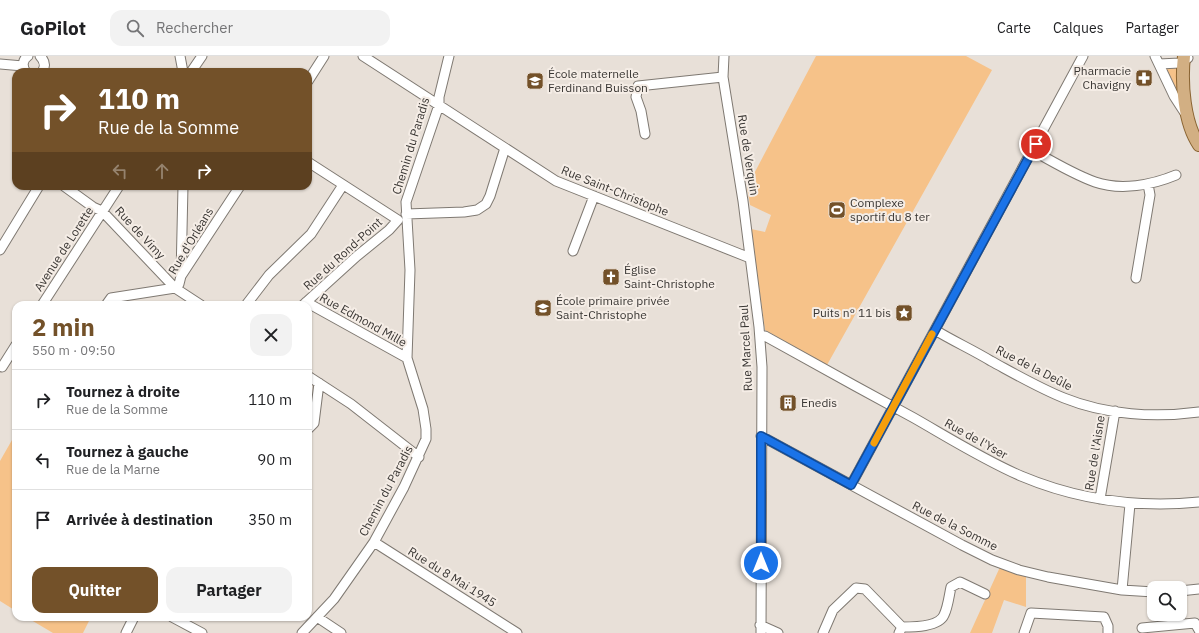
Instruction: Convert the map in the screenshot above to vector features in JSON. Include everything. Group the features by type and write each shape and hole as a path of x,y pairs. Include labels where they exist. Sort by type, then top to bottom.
{"main road":[{"path":"1186,58 1184,90 1187,113 1189,122 1199,145"},
{"path":"1186,58 1193,109 1199,133"},
{"path":"1187,113 1192,116 1195,128 1199,133"}],"street":[{"path":"41,56 44,62 43,68"},
{"path":"180,56 182,68"},
{"path":"194,68 202,56"},
{"path":"312,75 324,56"},
{"name":"Rue Saint-Christophe","path":"363,56 556,181 750,258"},
{"name":"Chemin du Paradis","path":"302,633 334,599 374,542 404,487 426,439 423,409 407,358 410,270 403,218 406,202 439,105 439,97 449,56"},
{"name":"Rue de Verquin","path":"724,56 723,77 743,196 750,258"},
{"path":"851,485 1083,56"},
{"path":"1157,60 1173,64 1186,58"},
{"path":"1157,60 1174,96 1184,113 1187,113"},
{"path":"0,64 25,61"},
{"path":"645,134 641,111 636,97 638,86 723,77"},
{"path":"312,165 342,185 403,218 477,210 486,204 490,196 505,148"},
{"path":"1032,150 1096,183 1112,186 1148,184 1176,175"},
{"path":"1136,278 1150,195 1148,184"},
{"path":"249,301 269,276 311,234 342,185"},
{"path":"0,250 37,190"},
{"name":"Rue de Vimy","path":"70,190 93,207 102,211 175,288 195,301"},
{"name":"Avenue de Lorette","path":"45,301 116,190"},
{"path":"181,276 183,190"},
{"name":"Rue d'Orléans","path":"175,288 179,284 181,276 237,190"},
{"path":"573,251 594,196"},
{"name":"Rue du Rond-Point","path":"308,301 403,218"},
{"name":"Rue Marcel Paul","path":"750,258 760,337 762,367 761,629"},
{"path":"109,301 111,298 175,288"},
{"name":"Rue Edmond Mille","path":"312,308 407,358"},
{"name":"Rue de la Deûle","path":"935,330 1065,399 1114,411 1131,413 1167,415 1199,412"},
{"name":"Rue de l'Yser","path":"760,337 765,336 998,466 1040,484 1100,499 1130,504 1199,502"},
{"path":"2,366 12,351"},
{"path":"312,379 350,404 419,457"},
{"path":"312,425 314,423 319,383"},
{"name":"Rue de l'Aisne","path":"1100,499 1114,411"},
{"name":"Rue de la Somme","path":"761,436 992,560 1019,570 1048,577 1122,590 1147,592"},
{"path":"1122,590 1130,504"},
{"name":"Rue du 8 Mai 1945","path":"374,542 517,633"},
{"path":"823,633 833,610 856,588 865,588 901,630 937,622 944,617 951,587 960,582 985,594"},
{"path":"1187,590 1199,589"},
{"path":"1024,633 1031,613 1104,617 1108,626 1108,633"},
{"path":"317,617 339,632"},
{"path":"126,633 132,621"},
{"path":"180,621 202,633"},
{"path":"1142,628 1195,623 1199,630"},
{"path":"761,629 778,633"}],"shaded area":[{"name":"Complexe sportif du 8 ter","path":"816,56 966,56 992,70 827,365 765,330 751,229 765,232 771,215 750,205 747,187"},
{"path":"1180,65 1180,100 1172,80 1164,67"},
{"path":"12,440 12,608 0,601 0,461"},
{"path":"1000,567 1026,575 1026,607 1004,600 992,633 970,633"},
{"path":"33,621 89,621 83,633 53,633"}],"slow traffic":[{"path":"874,443 932,334"}],"place":[{"name":"Pharmacie Chavigny","path":"1144,78"},
{"name":"École maternelle Ferdinand Buisson","path":"535,81"},
{"name":"Complexe sportif du 8 ter","path":"837,210"},
{"name":"Église Saint-Christophe","path":"611,277"},
{"name":"École primaire privée Saint-Christophe","path":"543,308"},
{"name":"Puits n° 11 bis","path":"904,313"},
{"name":"Enedis","path":"788,403"}],"route":[{"path":"761,563 761,436 851,485 1036,144"}]}
